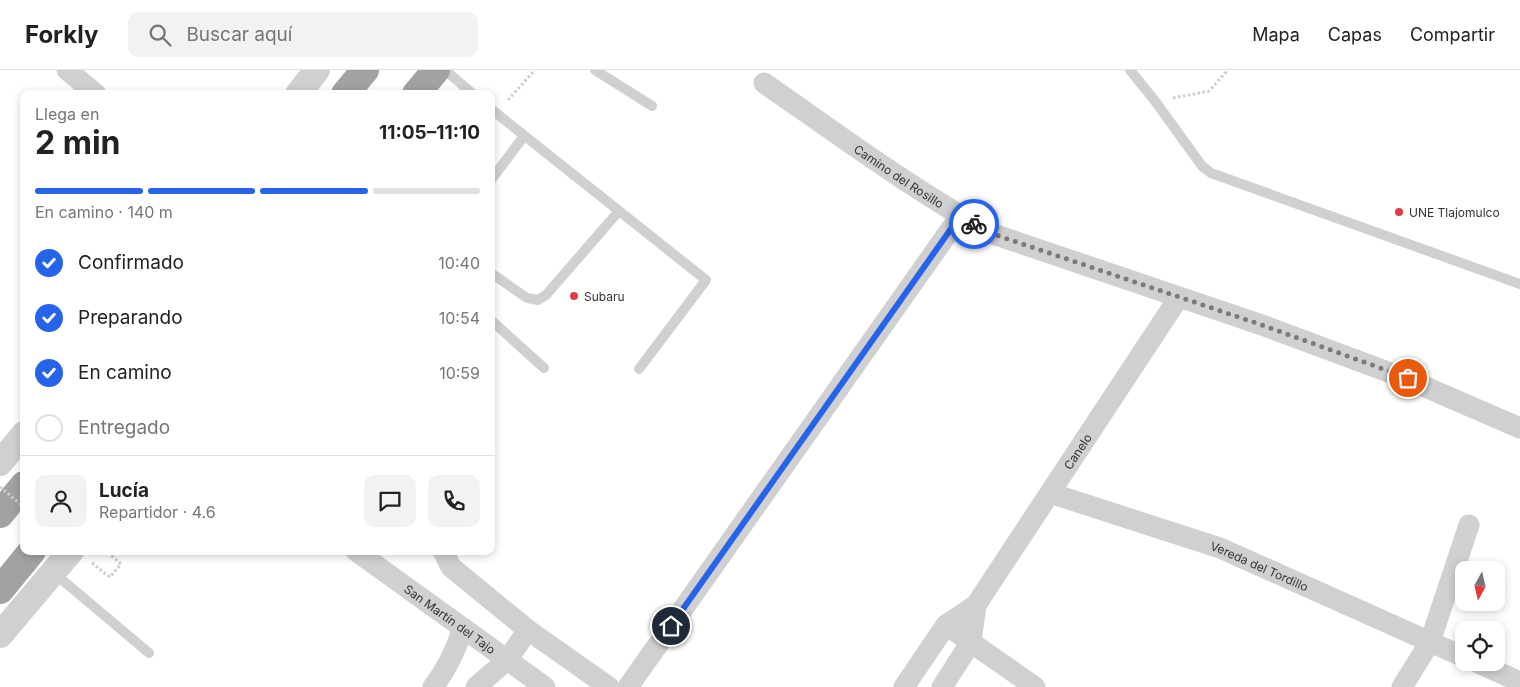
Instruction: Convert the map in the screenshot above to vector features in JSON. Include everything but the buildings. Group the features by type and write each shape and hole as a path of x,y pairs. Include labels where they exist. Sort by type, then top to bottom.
{"highway":[{"path":"348,90 365,70"},
{"path":"419,90 436,70"},
{"path":"0,514 20,490"},
{"path":"0,590 29,555"}],"street":[{"path":"67,70 91,90"},
{"path":"301,90 317,70"},
{"name":"Camino del Rosillo","path":"764,83 960,216 993,234 1262,325 1408,378 1520,428"},
{"path":"628,687 960,216"},
{"name":"Canelo","path":"904,687 946,625 976,605 1179,297"},
{"path":"0,463 20,439"},
{"name":"Vereda del Tordillo","path":"1050,493 1220,548 1455,653"},
{"path":"1402,687 1430,642 1470,525"},
{"path":"0,635 68,555"},
{"name":"San Martín del Tajo","path":"362,555 545,687"},
{"path":"445,555 451,567 528,630 609,687"},
{"name":"Canelo","path":"942,687 971,642 976,605"},
{"path":"946,625 1035,687"},
{"path":"433,687 444,673 463,628"},
{"path":"476,687 507,660 528,630"},
{"path":"1496,671 1520,682"}],"lane":[{"path":"445,70 468,90"},
{"path":"595,70 652,106"},
{"path":"1130,70 1202,166 1211,173 1520,284"},
{"path":"495,112 706,280 639,369"},
{"path":"495,175 524,136"},
{"path":"495,276 527,298 538,300 546,294 619,211"},
{"path":"495,324 544,368"},
{"path":"53,572 149,653"}],"path":[{"path":"495,110 535,70"},
{"path":"1155,101 1209,91 1226,70"},
{"path":"0,487 20,504"},
{"path":"110,577 121,564 111,555"}],"way so far":[{"path":"974,224 993,234 1262,325 1408,378"}],"place":[{"name":"UNE Tlajomulco","path":"1399,212"},
{"name":"Subaru","path":"574,296"}],"route":[{"path":"671,626 960,216 974,224"}]}
